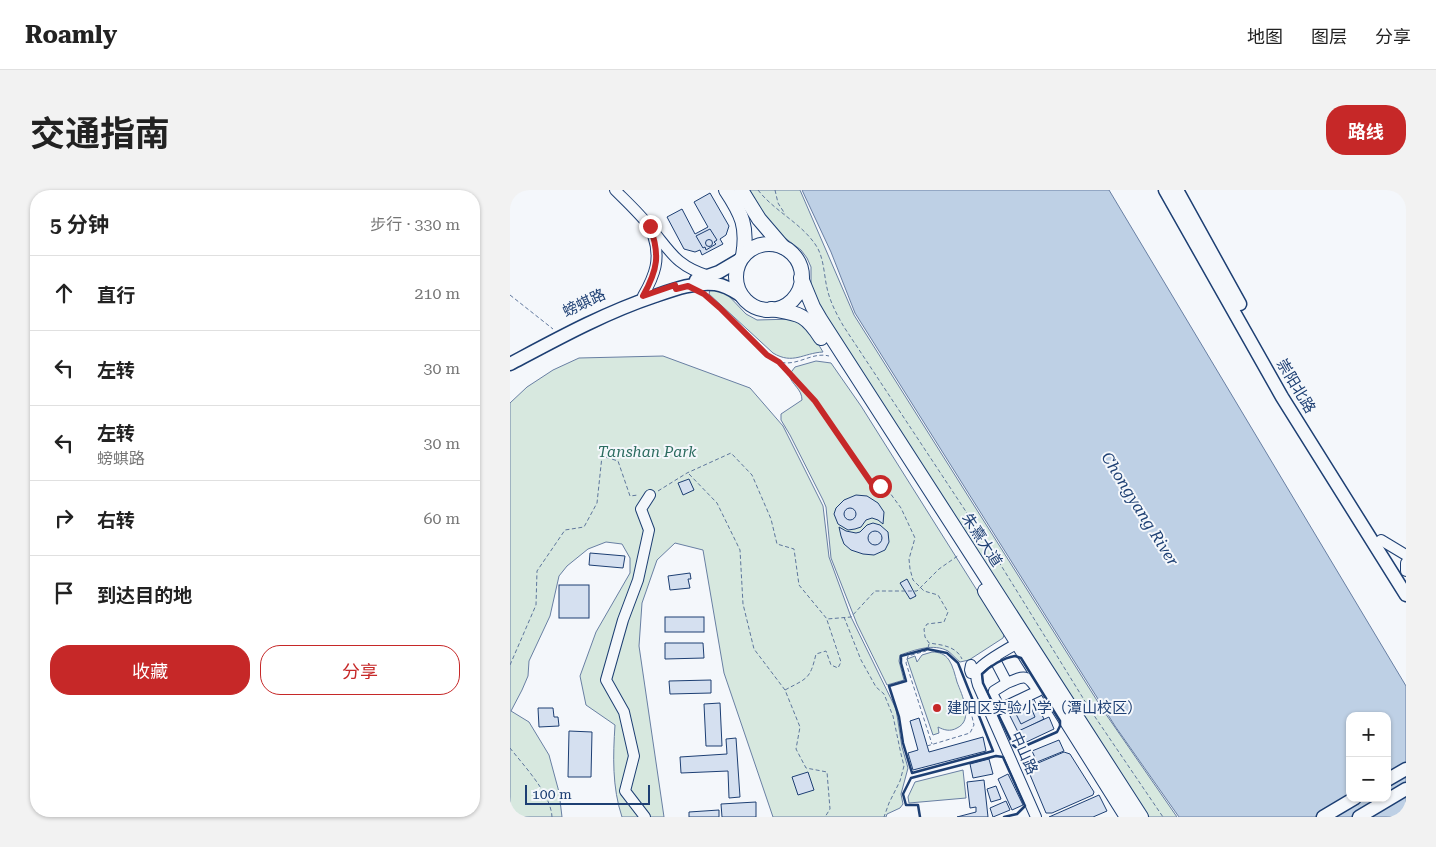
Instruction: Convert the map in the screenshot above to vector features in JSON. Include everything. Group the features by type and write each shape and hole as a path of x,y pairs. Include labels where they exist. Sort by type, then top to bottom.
{"highway":[{"path":"726,190 743,219 745,242 736,274 736,282 742,296 755,306 771,309 780,307 788,303 800,288 800,268 797,260 759,220 741,190"},
{"path":"742,257 751,249 761,245 772,244 783,247"},
{"name":"朱熹大道","path":"801,278 817,313 1128,817"},
{"name":"朱熹大道","path":"771,309 805,317 812,323 961,554 1141,817"}],"main road":[{"name":"崇阳北路","path":"1165,190 1282,397 1406,595"},
{"name":"崇阳北路","path":"1177,190 1288,391 1406,580"},
{"path":"510,364 578,327 676,287 720,272 742,257"},
{"path":"676,287 716,284 742,296"},
{"name":"螃蜞路","path":"510,358 612,308 643,296 676,287"},
{"path":"1391,778 1406,769"},
{"path":"1359,817 1406,789"},
{"path":"1323,817 1348,802"}],"street":[{"path":"615,190 650,226 669,251 684,266 692,271 709,276"},
{"path":"643,296 653,279 657,259 656,244 650,226"},
{"path":"645,817 625,791 634,756 624,712 606,680 623,620 638,580 649,530 642,509 650,495"},
{"path":"1381,540 1406,555"},
{"path":"1406,563 1406,571"},
{"path":"971,666 994,658 1021,641"},
{"path":"994,658 1007,683"},
{"name":"中山路","path":"971,666 1036,817"}],"path":[{"path":"758,190 766,200 807,234 818,247 831,303 844,327 994,554 1091,711 1163,817"},
{"path":"774,190 778,203 787,216"},
{"path":"704,294 767,355 779,362 815,401 872,484 890,493 901,508 915,538 909,559 913,580 924,591 938,595 948,612 944,622 927,624 924,629 925,637 929,643 947,646 954,650 971,666"},
{"path":"510,295 558,333"},
{"path":"779,362 796,363 816,355 834,357"},
{"path":"510,665 536,605 537,571 564,530 584,527 597,503 602,456 618,461 630,496 650,495 672,484 688,472 731,453 752,475 771,520 777,544 794,549 798,585 827,619 841,662 838,668 831,666 826,651 816,654 808,678 786,690"},
{"path":"688,472 717,503 740,550 743,604 754,649 786,690 800,727 796,749 806,768 827,772 830,809 825,817"},
{"path":"827,619 851,617 875,591 917,591 939,570 961,554"},
{"path":"844,617 862,660 876,687 884,694 890,709 904,766 900,781 884,817"},
{"path":"929,643 926,651 910,655 906,661 932,744"},
{"path":"927,746 970,733 974,725 969,704 983,696"},
{"path":"510,748 542,791 552,808 552,817"}],"green space":[{"path":"746,190 800,190 854,315 1103,710 1177,817 1149,817 1075,709 821,313 811,287 811,267 807,258 801,250 781,235 768,221"},
{"path":"710,290 725,292 746,314 757,320 794,319 802,323 823,352 792,358 786,358 773,353 709,294"},
{"name":"Tanshan Park","path":"663,356 750,388 783,426 823,506 829,557 851,617 896,709 902,747 908,768 901,794 903,804 900,808 887,814 886,817 773,817 724,673 703,550 675,543 657,560 642,603 639,646 664,817 622,817 615,783 615,725 586,705 580,676 596,632 630,573 630,558 622,544 606,542 588,549 567,566 559,576 550,616 529,661 528,676 511,711 529,722 549,755 559,792 562,817 514,817 510,813 510,403 527,387 553,370 579,358"},
{"path":"816,361 831,363 861,406 1002,630 1003,638 969,660 960,662 948,651 930,647 912,651 900,655 899,661 904,680 887,685 857,624 831,558 826,507 781,420 781,414 802,400 802,396 789,375 795,367"},
{"path":"932,652 944,655 950,662 964,700 966,713 962,724 957,728 947,730 938,727 939,733 933,735 907,659 915,656 917,662 922,655"},
{"path":"963,770 966,798 909,803 908,797 915,782"}],"water":[{"name":"Chongyang River","path":"802,190 1109,190 1406,686 1406,817 1179,817 1115,726 855,313 831,252"}],"building":[{"path":"710,193 729,226 726,235 720,239 723,244 702,255 700,250 695,252 684,249 667,217 682,209 695,234 708,227 694,202"},
{"path":"710,229 717,240 714,242 716,244 706,250 696,236"},
{"path":"709,239 713,243 709,247 705,243"},
{"path":"689,479 694,490 683,495 678,483"},
{"path":"856,495 867,496 878,503 884,512 883,524 872,518 866,520 861,527 848,530 838,524 834,514 836,508 844,500"},
{"path":"848,508 852,508 856,514 852,520 848,520 844,516 844,512"},
{"path":"873,523 880,525 888,532 889,542 885,550 874,555 863,554 851,550 844,544 839,527 856,533"},
{"path":"875,531 880,533 882,538 880,543 875,545 870,543 868,538 870,533"},
{"path":"590,553 625,556 623,568 589,565"},
{"path":"690,573 691,579 688,579 690,588 670,590 668,576"},
{"path":"907,579 916,596 910,599 900,583"},
{"path":"559,585 589,585 589,618 559,618"},
{"path":"665,617 704,617 704,632 665,632"},
{"path":"665,643 703,643 704,658 665,659"},
{"path":"711,680 711,693 670,694 669,681"},
{"path":"1032,696 1044,719 1018,732 1006,708"},
{"path":"720,703 722,746 706,746 704,704"},
{"path":"1029,703 1035,717 1021,724 1014,710"},
{"path":"538,708 553,708 554,717 558,717 559,726 539,727"},
{"path":"1049,717 1054,729 1020,745 1014,733"},
{"path":"919,718 929,752 983,737 986,751 913,770 908,753 918,750 910,721"},
{"path":"569,731 592,732 591,777 568,777"},
{"path":"736,738 740,797 729,798 728,771 681,773 680,757 727,754 726,739"},
{"path":"1059,740 1064,751 1037,762 1032,751"},
{"path":"1064,752 1070,754 1094,792 1093,795 1052,813 1046,813 1028,770 1031,766"},
{"path":"989,759 993,774 973,778 970,764"},
{"path":"808,772 814,790 798,795 792,777"},
{"path":"1008,774 1023,805 1012,810 998,779"},
{"path":"984,780 988,817 957,817 976,812 976,807 970,808 967,782"},
{"path":"996,786 1001,799 991,802 987,789"},
{"path":"1099,795 1107,811 1093,817 1049,817"},
{"path":"1006,801 1010,810 993,817 990,808"},
{"path":"756,802 756,817 722,817 721,804"},
{"path":"719,810 719,817 689,817 689,812"}],"wall":[{"path":"927,649 947,653 958,663 993,751 912,773 903,743 899,717 889,686 906,681 901,656 927,649"},
{"path":"1015,656 1021,658 1060,721 1057,732 1018,749 1013,745 983,683 982,674 997,663 1015,656"},
{"path":"920,817 918,805 906,805 903,794 911,778 996,756 1003,757 1025,806 1017,814 1004,817"}],"place":[{"name":"建阳区实验小学（潭山校区）","path":"937,708"}],"route":[{"path":"650,226 656,244 657,259 653,279 643,296 675,285 676,289 688,286 704,294 767,355 779,362 798,382 815,401 872,484 880,486"}]}
